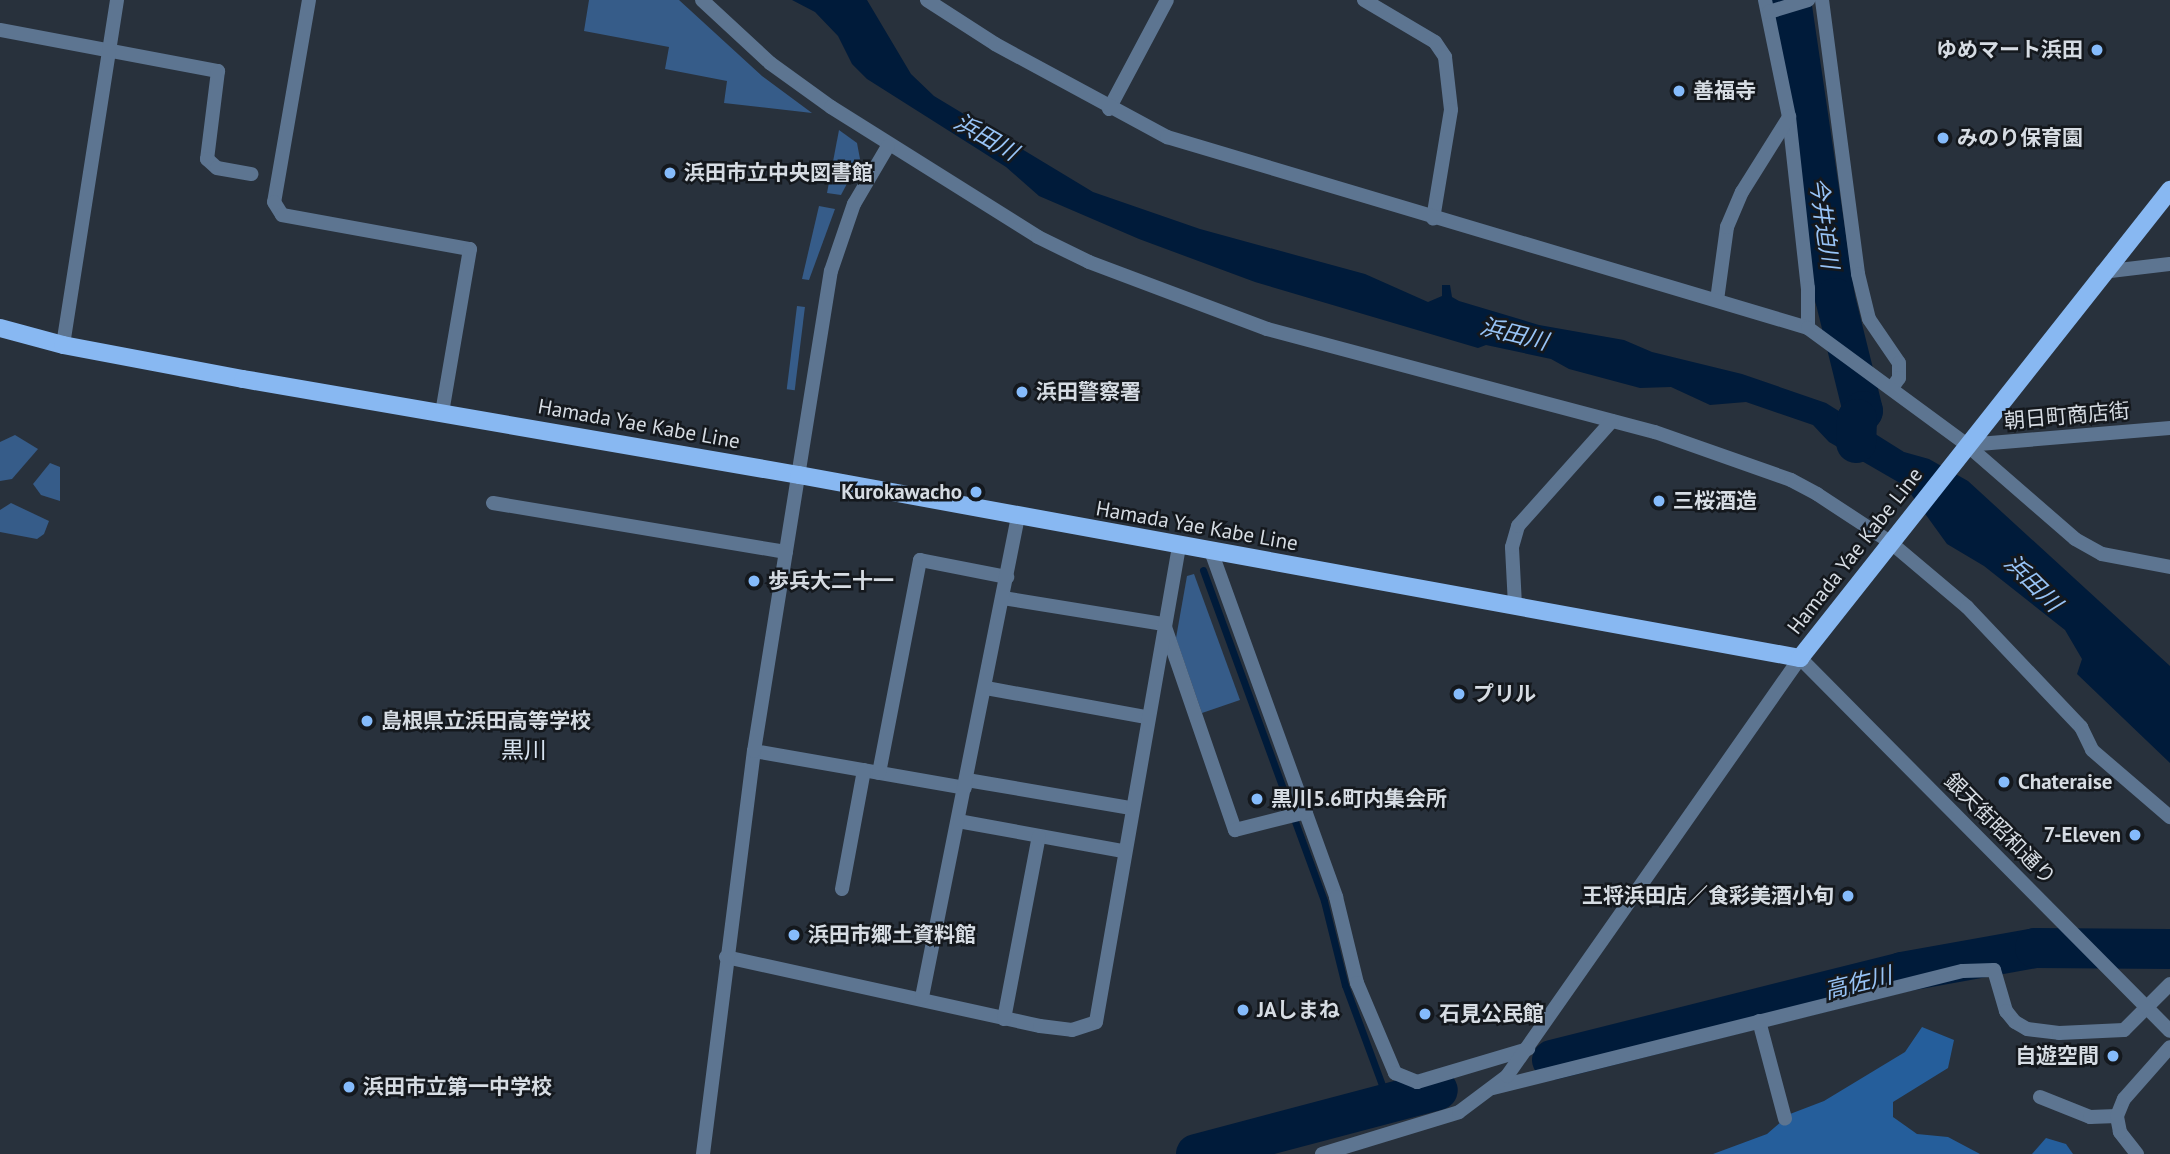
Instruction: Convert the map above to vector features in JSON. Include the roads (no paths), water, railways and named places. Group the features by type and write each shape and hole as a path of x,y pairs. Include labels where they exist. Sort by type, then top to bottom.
{"main road":[{"name":"Hamada Yae Kabe Line","path":"0,328 63,345 799,475 1018,518 1800,658 2102,272 2170,190"}],"street":[{"path":"63,345 117,0"},
{"path":"309,0 274,202 282,215 470,249 442,413"},
{"path":"702,0 770,63 888,146 1038,237 1172,296 1317,344 1612,421 1698,446 1791,480 1892,540 1967,607 2081,727 2092,750 2170,817"},
{"path":"927,0 1109,110 1225,158 1808,328 1892,388 2075,539 2102,554 2170,567"},
{"path":"1109,110 1167,0"},
{"path":"1364,0 1435,41 1444,57 1451,110 1433,219"},
{"path":"1808,0 1769,8 1788,117 1808,288 1808,328"},
{"path":"1822,0 1858,274 1869,319 1899,363 1899,377 1892,388"},
{"path":"0,30 218,71 207,159 217,168 251,174"},
{"path":"1717,300 1727,228 1742,192 1788,117"},
{"path":"703,1154 754,751 836,252 854,204 888,146"},
{"path":"2102,272 2170,264"},
{"path":"1515,605 1512,547 1518,526 1612,421"},
{"name":"朝日町商店街","path":"1963,449 2170,428"},
{"path":"493,503 786,552"},
{"path":"922,997 1018,518"},
{"path":"726,957 922,997 1004,1019 1072,1030 1096,1021 1130,808 1179,546"},
{"path":"1211,551 1303,813 1336,897 1357,984 1401,1079 1417,1082 1528,1049"},
{"path":"879,773 920,560 1007,577"},
{"path":"1003,598 1164,624"},
{"path":"1164,624 1235,830 1286,820 1303,813"},
{"path":"1322,1154 1459,1112 1493,1088 1528,1049 1800,658"},
{"name":"銀天街昭和通り","path":"1800,658 2170,1031"},
{"path":"986,688 1146,717"},
{"path":"754,751 879,773 1130,808"},
{"path":"842,889 864,770"},
{"path":"958,821 1123,850"},
{"path":"1004,1019 1039,836"},
{"path":"1493,1088 1963,971 1994,970 2006,1011 2027,1029 2059,1033 2124,1030 2144,1006 2170,984"},
{"path":"1759,1021 1785,1119"},
{"path":"2137,1154 2120,1132 2117,1116 2124,1099 2170,1047"},
{"path":"2040,1097 2090,1117 2117,1116"}],"water":[{"name":"浜田川","path":"792,0 867,0 911,74 934,96 1093,192 1200,229 1365,274 1428,302 1442,296 1442,285 1450,285 1452,297 1459,301 1539,325 1624,340 1652,352 1742,374 1826,403 1904,452 1929,459 1968,481 2170,666 2170,763 2077,674 2082,659 2065,630 1984,566 1947,544 1905,486 1829,442 1813,425 1746,402 1710,405 1671,387 1640,388 1569,369 1551,359 1486,345 1478,348 1255,282 1139,239 1039,196 1006,167 867,79 852,64 838,36 815,12"}],"waterway":[{"name":"今井迫川","path":"1791,0 1835,298 1863,411 1857,419 1856,443"},
{"path":"1203,570 1324,901 1345,985 1388,1101"},
{"name":"高佐川","path":"1552,1060 1902,972 2035,948 2170,949"},
{"name":"高佐川","path":"1196,1154 1438,1090"}],"place":[{"name":"ゆめマート浜田","path":"2097,50"},
{"name":"善福寺","path":"1679,91"},
{"name":"みのり保育園","path":"1943,138"},
{"name":"浜田市立中央図書館","path":"670,173"},
{"name":"浜田警察署","path":"1022,392"},
{"name":"Kurokawacho","path":"976,492"},
{"name":"三桜酒造","path":"1659,501"},
{"name":"歩兵大二十一","path":"754,581"},
{"name":"プリル","path":"1459,694"},
{"name":"島根県立浜田高等学校","path":"367,721"},
{"name":"Chateraise","path":"2004,782"},
{"name":"黒川5.6町内集会所","path":"1257,799"},
{"name":"7-Eleven","path":"2135,835"},
{"name":"王将浜田店／食彩美酒小旬","path":"1848,896"},
{"name":"浜田市郷土資料館","path":"794,935"},
{"name":"JAしまね","path":"1243,1010"},
{"name":"石見公民館","path":"1425,1014"},
{"name":"自遊空間","path":"2113,1056"},
{"name":"浜田市立第一中学校","path":"349,1087"}],"district":[{"name":"黒川","path":"524,750"}]}
